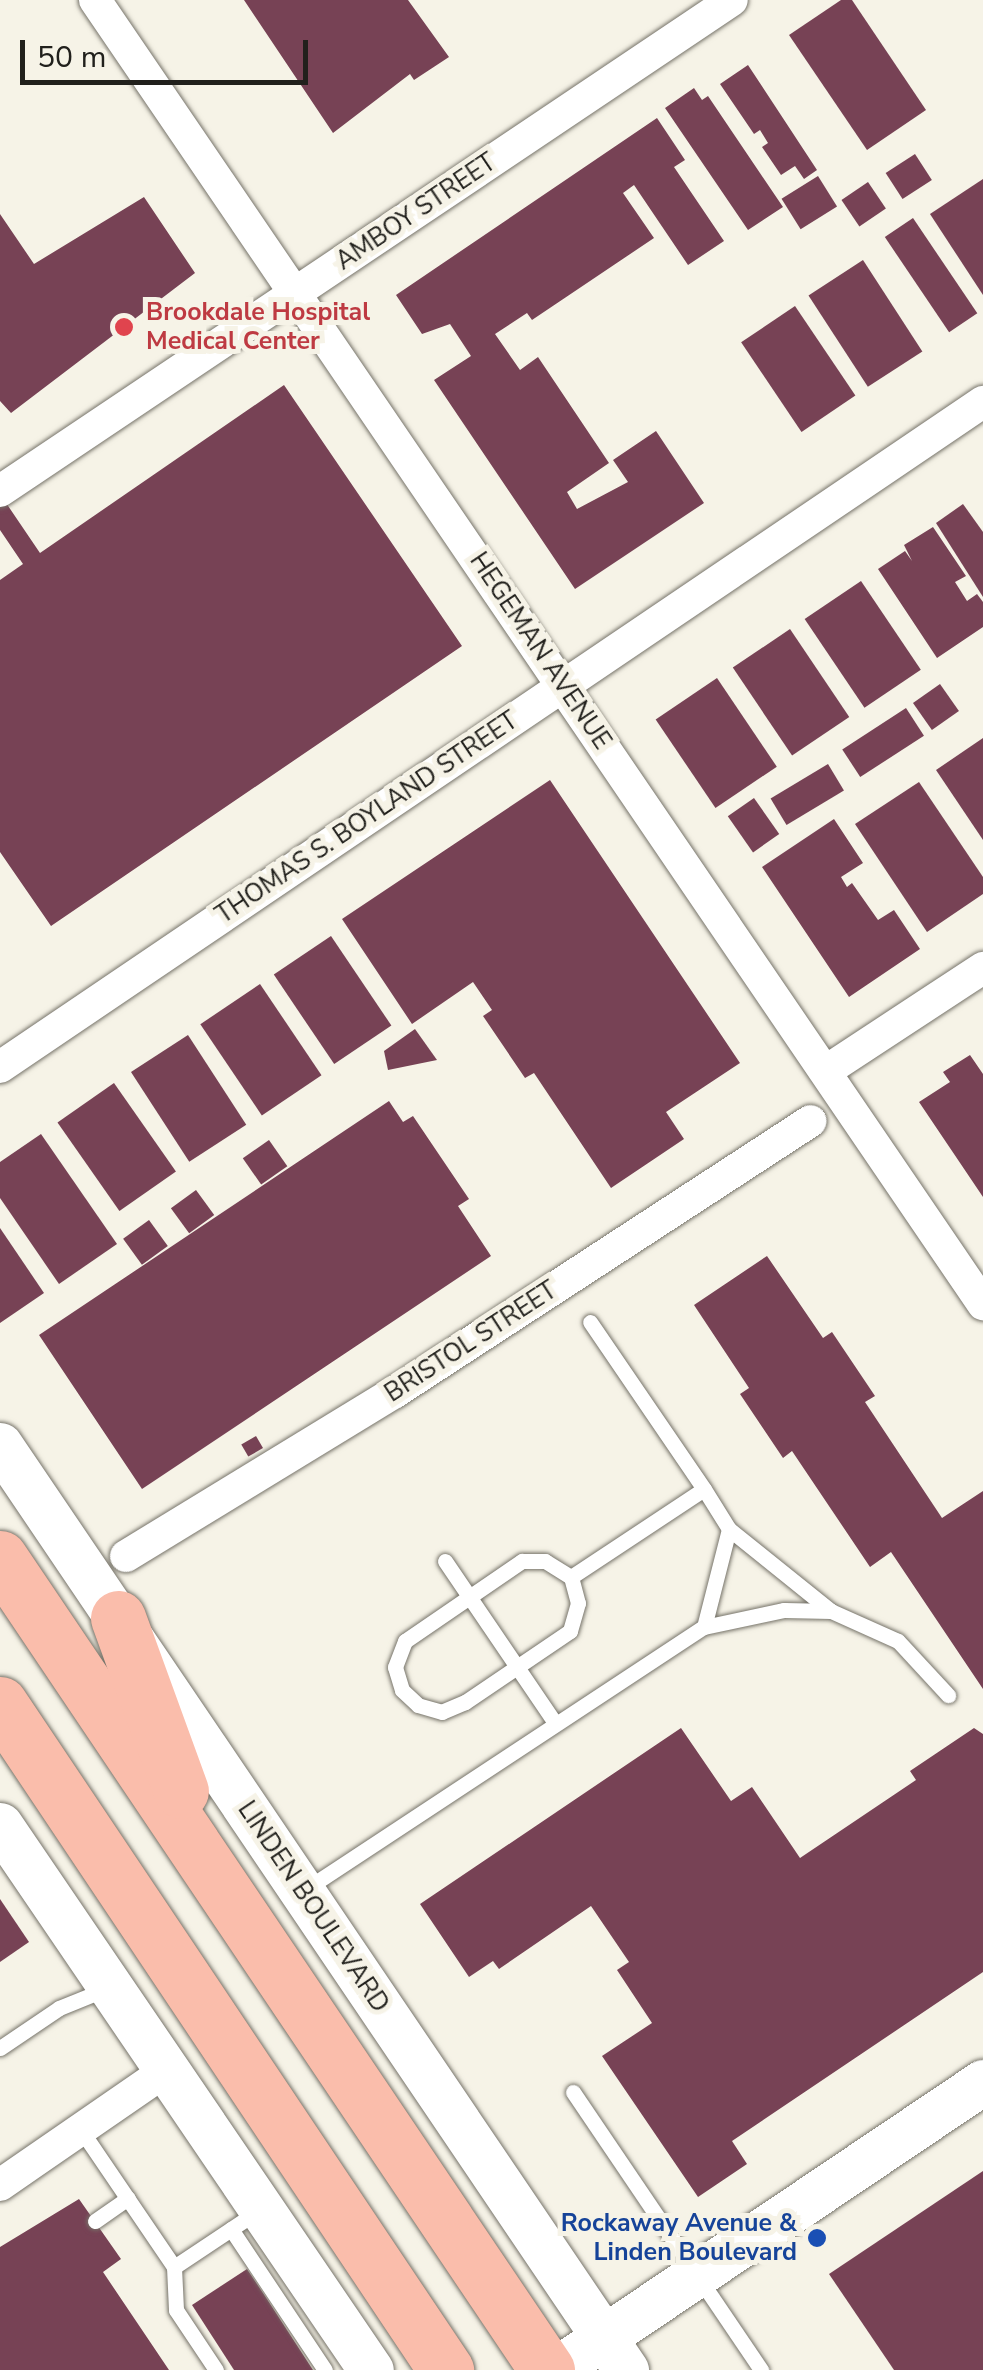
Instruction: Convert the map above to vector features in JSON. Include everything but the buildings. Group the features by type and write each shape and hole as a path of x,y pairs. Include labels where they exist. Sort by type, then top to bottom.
{"highway":[{"path":"0,1558 547,2370"},
{"path":"118,1618 210,1870"},
{"path":"0,1704 446,2370"},
{"path":"0,1773 112,1872"}],"street":[{"name":"HEGEMAN AVENUE","path":"95,0 983,1304"},
{"name":"AMBOY STREET","path":"0,491 732,0"},
{"name":"THOMAS S. BOYLAND STREET","path":"0,1067 983,402"},
{"path":"826,1072 983,968"},
{"name":"BRISTOL STREET","path":"126,1556 395,1392 810,1121"},
{"name":"LINDEN BOULEVARD","path":"0,1445 614,2354"},
{"path":"0,1825 168,2070 246,2219 371,2370"},
{"path":"0,2185 168,2070"},
{"path":"555,2370 614,2354 697,2274 983,2082"}],"lane":[{"path":"590,1322 729,1529 831,1612 898,1641 948,1695"},
{"path":"570,1576 704,1489"},
{"path":"704,1627 729,1529"},
{"path":"446,1560 554,1723"},
{"path":"522,1561 546,1561 570,1576 578,1603 570,1631 518,1669 442,1712 418,1705 402,1690 395,1667 405,1641 469,1596 522,1561"},
{"path":"303,1892 704,1627 784,1610 831,1612"},
{"path":"0,2048 59,2008 86,2003 110,1987"},
{"path":"573,2092 760,2370"},
{"path":"80,2130 174,2267 176,2310 203,2336 216,2370"},
{"path":"95,2221 128,2198"},
{"path":"174,2267 246,2219 268,2293 303,2346 325,2370"}],"place":[{"name":"Brookdale Hospital Medical Center","path":"124,327"},
{"name":"Rockaway Avenue & Linden Boulevard","path":"817,2238"}]}
